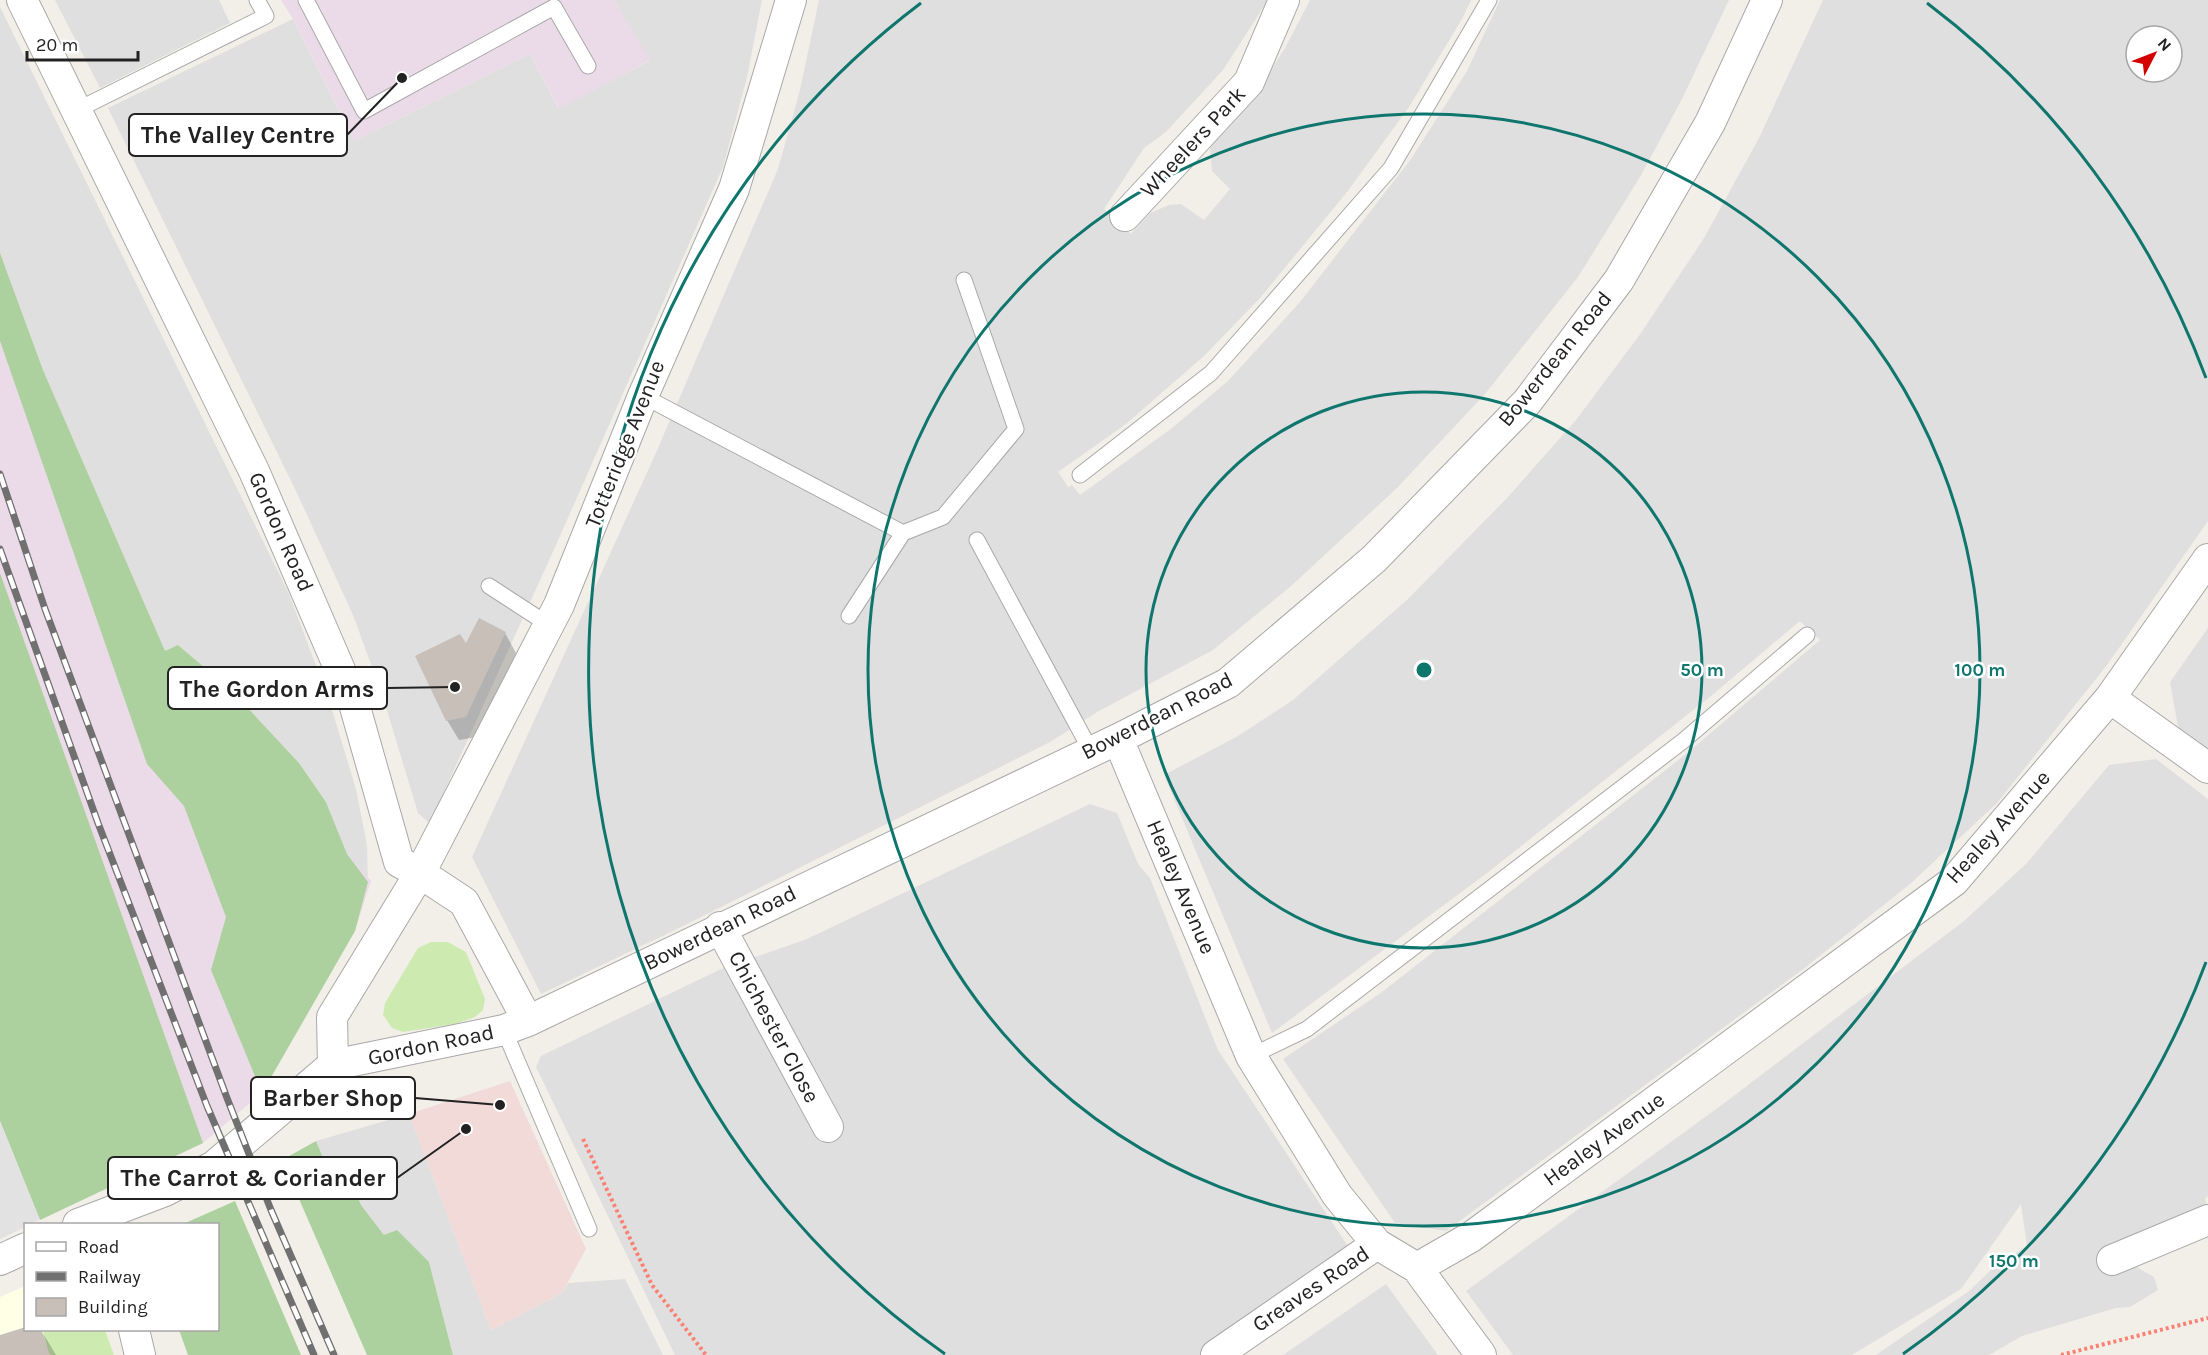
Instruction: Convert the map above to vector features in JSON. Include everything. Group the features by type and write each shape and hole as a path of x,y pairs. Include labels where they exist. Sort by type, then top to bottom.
{"street":[{"name":"Gordon Road","path":"22,0 254,471 353,700 399,862 420,873 332,1017 333,1065"},
{"name":"Totteridge Avenue","path":"420,873 549,625 643,396 734,189 791,0"},
{"name":"Wheelers Park","path":"1125,216 1249,82 1284,0"},
{"name":"Bowerdean Road","path":"516,1025 1118,739 1228,683 1374,559 1527,402 1618,280 1710,123 1767,0"},
{"name":"Healey Avenue","path":"1118,739 1251,1056 1337,1195 1377,1244 1417,1268 1471,1237 1954,881 2110,698 2208,559"},
{"path":"2110,698 2208,768"},
{"path":"420,873 464,902 516,1025"},
{"name":"Chichester Close","path":"720,927 828,1127"},
{"name":"Gordon Road","path":"90,1222 165,1191 214,1166 333,1065 516,1025"},
{"path":"2112,1260 2208,1220"},
{"name":"Greaves Road","path":"1216,1355 1377,1244"},
{"path":"1417,1268 1482,1355"},
{"path":"134,1331 140,1355"}],"lane":[{"path":"76,110 266,16 258,0"},
{"path":"306,0 364,111 554,7 588,66"},
{"path":"1080,475 1211,373 1391,168 1489,0"},
{"path":"849,616 903,533 943,517 1016,429 964,280"},
{"path":"643,396 903,533"},
{"path":"977,540 1091,751"},
{"path":"489,586 549,625"},
{"path":"1251,1056 1307,1029 1683,741 1806,635"},
{"path":"516,1025 589,1229"}],"path":[{"path":"581,1135 652,1285 706,1355"},
{"path":"2061,1355 2208,1318"}],"shaded area":[{"path":"55,0 219,0 230,23 100,88"},
{"path":"281,0 614,0 650,60 559,109 530,54 354,141 293,19"},
{"path":"614,0 762,0 747,77 723,167 556,545 433,816 428,822 418,813 383,697 353,615 296,491 108,108 293,19 354,141 530,54 558,108 649,61"},
{"path":"819,0 1268,0 1223,70 1166,132 1144,148 1104,209 1131,234 1150,213 1169,205 1181,204 1204,220 1230,189 1212,171 1210,148 1258,90 1285,48 1310,0 1471,0 1409,107 1347,192 1260,298 1204,356 1126,424 1058,472 1068,487 1072,485 1080,495 1172,428 1228,381 1300,302 1411,159 1467,71 1500,0 1729,0 1682,99 1640,177 1578,277 1485,394 1397,488 1290,587 1213,650 1099,711 1050,742 671,932 541,994 472,857 655,455 778,169 800,90"},
{"path":"1823,0 2208,0 2208,521 2107,665 1997,803 1910,884 1802,970 1446,1231 1395,1223 1283,1059 1382,992 1686,754 1820,640 1800,621 1711,696 1487,873 1272,1033 1164,775 1238,736 1293,700 1408,599 1507,498 1576,420 1641,333 1704,238 1759,138"},
{"path":"0,7 289,594 329,700 356,789 367,845 368,882 347,854 326,802 299,763 231,690 178,645 165,652 43,370 0,253"},
{"path":"0,253 43,370 165,651 178,645 336,824 347,854 371,881 355,931 262,1093 203,1143 40,1220 0,1121"},
{"path":"2208,628 2208,749 2178,727 2170,682"},
{"path":"2156,759 2208,799 2208,1196 2205,1199 2208,1213 2116,1255 2154,1277 2158,1290 2130,1307 2116,1308 2022,1336 1989,1355 1876,1355 1969,1291 1995,1266 2027,1246 2021,1204 1961,1289 1852,1355 1513,1355 1466,1291 1719,1107 1964,921 2027,863 2109,765"},
{"path":"1090,804 1117,813 1138,864 1150,878 1218,1050 1355,1257 1212,1355 675,1355 536,1067 541,1056 721,969 807,939"},
{"path":"510,1081 586,1249 562,1293 491,1330 409,1114"},
{"path":"409,1114 491,1330 562,1293 568,1283 625,1279 663,1355 453,1355 429,1262 384,1235 361,1205 354,1188 338,1168 324,1160 316,1141"},
{"path":"0,1121 40,1220 24,1223 24,1227 0,1239"},
{"path":"1386,1284 1438,1355 1283,1355"},
{"path":"24,1286 24,1331 43,1331 49,1355 0,1355 0,1297"}],"green space":[{"path":"0,253 43,370 165,651 178,645 231,690 299,763 326,802 347,854 368,882 355,931 262,1093 211,970 226,917 184,806 147,764 0,341"},
{"path":"0,573 203,1143 40,1220 0,1121"},
{"path":"431,942 448,942 466,952 485,999 483,1010 475,1017 455,1024 403,1032 392,1028 383,1015 385,1003 418,948"},
{"path":"316,1141 324,1160 338,1168 354,1188 361,1205 384,1235 397,1230 429,1262 453,1355 367,1355 282,1160"},
{"path":"235,1201 301,1355 188,1355 179,1331 219,1331 219,1223 185,1223"},
{"path":"43,1331 105,1331 114,1355 49,1355"}],"building":[{"path":"479,618 506,632 466,717 446,721 415,656 460,634 466,643"},
{"path":"24,1328 24,1331 41,1331 50,1355 0,1355 0,1335"}],"railway":[{"path":"0,474 45,609 227,1098 271,1210 334,1355"},
{"path":"0,549 98,823 207,1106 314,1355"}],"place":[{"name":"The Valley Centre","path":"402,78"},
{"name":"The Gordon Arms","path":"455,687"},
{"name":"Barber Shop","path":"500,1105"},
{"name":"The Carrot & Coriander","path":"466,1129"}]}
